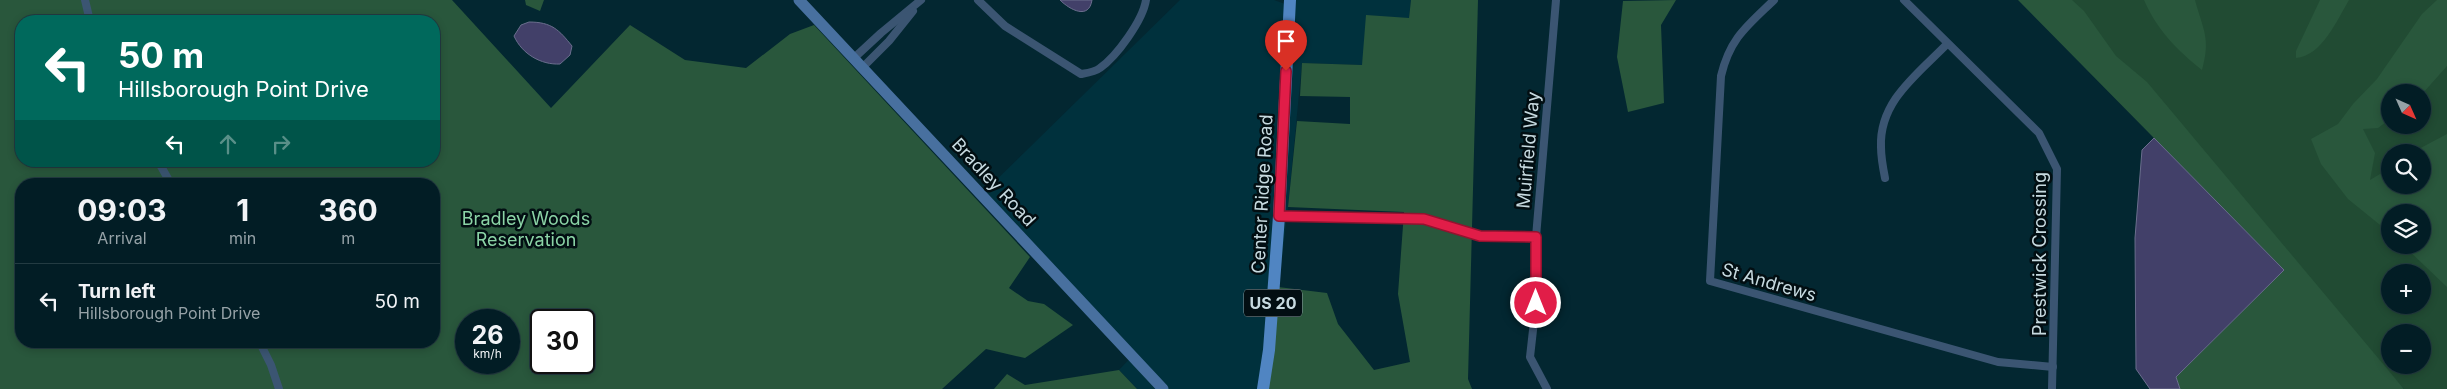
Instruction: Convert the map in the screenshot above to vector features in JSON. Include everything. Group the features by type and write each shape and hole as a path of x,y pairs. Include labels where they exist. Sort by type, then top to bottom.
{"main road":[{"name":"Center Ridge Road","path":"1263,389 1269,350 1279,216 1290,0"}],"street":[{"path":"85,0 89,15"},
{"name":"Bradley Road","path":"799,0 1163,389"},
{"path":"854,58 921,0"},
{"path":"863,67 889,41 921,0"},
{"path":"978,0 1005,26 1081,74 1100,69 1131,34 1139,21 1146,0"},
{"name":"Muirfield Way","path":"1547,389 1530,357 1536,303 1536,237 1556,0"},
{"name":"St Andrews","path":"1774,0 1737,36 1726,54 1721,76 1710,281 1998,362 2053,367"},
{"name":"Prestwick Crossing","path":"1904,0 2039,133 2056,168 2052,389"},
{"path":"1885,178 1880,147 1884,119 1896,95 1947,44"},
{"path":"161,167 168,178"},
{"path":"1279,216 1424,219 1480,236 1536,237"},
{"path":"263,348 279,389"}],"shaded area":[{"path":"1060,0 1092,0 1087,10 1079,11 1074,10"},
{"path":"1180,0 1274,0 1285,4 1286,0 1411,0 1409,18 1362,65 1302,63 1267,389 1137,389 1119,370 1135,353 985,191"},
{"path":"529,22 549,25 559,31 572,46 570,55 560,64 553,64 546,63 527,53 514,36 521,25"},
{"path":"2154,138 2284,270 2176,377 2180,389 2150,389 2136,369 2135,238 2142,150"}],"green space":[{"name":"Bradley Woods Reservation","path":"0,0 452,0 551,108 630,25 685,60 746,68 790,34 814,25 1030,257 1009,288 1028,301 1044,304 1073,325 1025,358 986,349 942,389 0,389"},
{"path":"525,0 544,0 540,11 526,5"},
{"path":"1411,0 1478,0 1468,379 1472,389 1267,389 1278,287 1327,293 1338,324 1374,370 1410,362 1398,294 1404,212 1288,207 1297,121 1350,124 1350,97 1300,96 1302,63 1362,65 1366,15 1409,18"},
{"path":"1676,0 1661,25 1664,103 1628,112 1617,57 1623,1"},
{"path":"2018,0 2072,0 2084,11 2116,56 2147,82 2381,362 2381,374 2391,374 2404,389 2180,389 2176,377 2284,270"},
{"path":"2053,0 2447,0 2447,389 2404,389 2390,374 2431,374 2431,324 2381,324 2381,364"},
{"path":"2144,0 2195,0 2206,42 2202,70 2168,39 2155,21"},
{"path":"2320,0 2349,0 2334,27 2321,44 2314,51 2296,58 2296,51"},
{"path":"2437,0 2447,0 2447,66 2431,84 2381,84 2381,126 2378,128 2363,129 2375,153 2370,180 2381,173 2381,194 2431,194 2431,144 2428,144 2447,134 2447,287 2431,272 2431,264 2423,264 2412,254 2431,254 2431,204 2381,204 2381,226 2348,199 2321,164 2311,139 2338,124 2353,104 2377,79 2422,14"},
{"path":"1119,370 1137,389 994,389 1007,374 1025,385"}],"route":[{"path":"1286,71 1279,216 1424,219 1480,236 1536,237 1536,303"}]}
